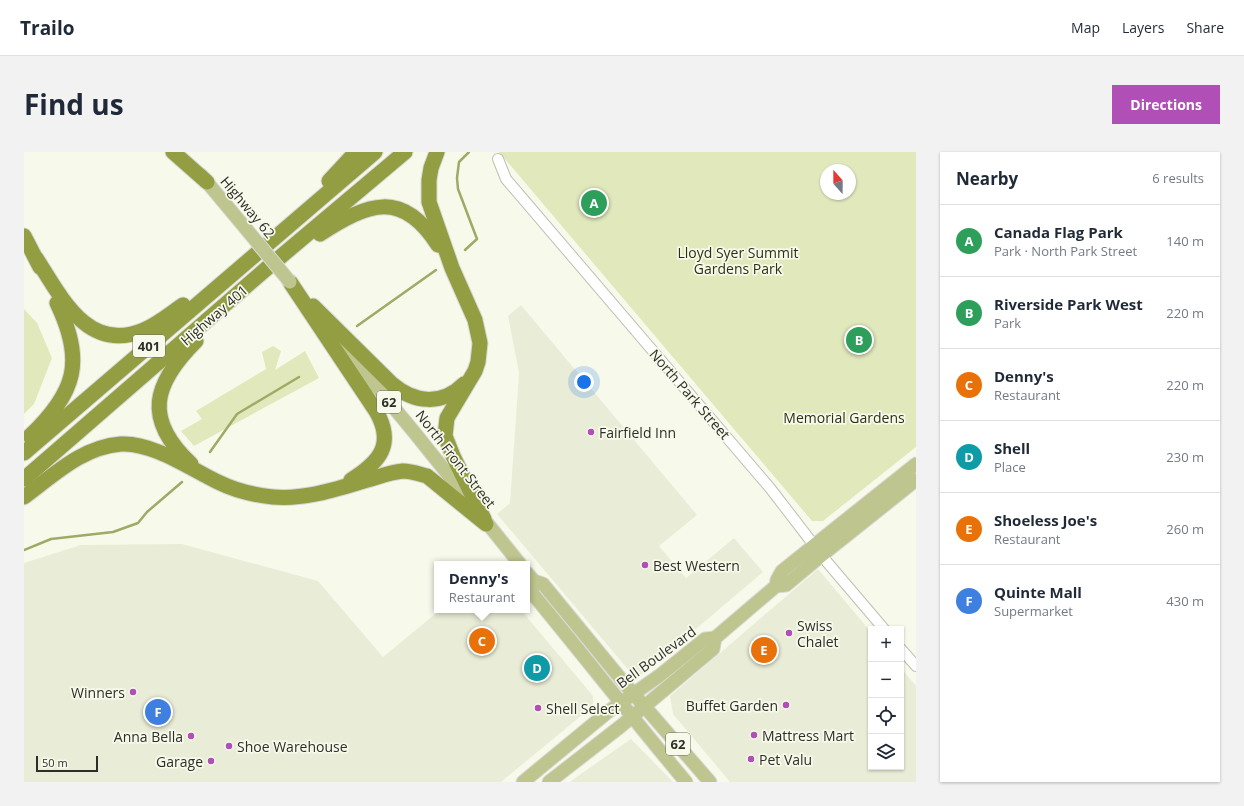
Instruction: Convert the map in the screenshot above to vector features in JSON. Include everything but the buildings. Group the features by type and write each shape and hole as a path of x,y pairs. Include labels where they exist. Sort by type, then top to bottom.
{"highway":[{"path":"174,152 207,182"},
{"path":"286,229 356,152"},
{"name":"Highway 401","path":"24,453 375,152"},
{"name":"Highway 401","path":"24,479 266,269 405,152"},
{"path":"437,152 431,168 429,180 429,202 452,268 470,307 479,332 480,352 475,371 447,418 445,436 486,524"},
{"path":"266,269 352,215 366,209 386,206 398,208 416,218 431,234 452,268"},
{"path":"24,236 68,325 73,346 73,361 70,381 60,400 46,420 24,442"},
{"path":"36,258 67,305 86,326 106,334 123,335 143,331 162,321 273,240"},
{"path":"201,472 180,453 166,435 158,410 161,391 177,363 189,348 254,280"},
{"path":"290,282 392,384 399,390 409,395 428,400 445,397 459,389 475,371"},
{"path":"290,282 382,420 384,429 384,447 379,457 352,479 331,490"},
{"path":"24,497 80,456 107,446 122,444 147,448 201,472 218,482 247,493 262,496 304,496 391,473 404,471 415,472 427,476 486,524"}],"main road":[{"name":"Highway 62","path":"182,152 290,282"},
{"name":"North Front Street","path":"290,282 517,561"},
{"name":"Bell Boulevard","path":"776,586 782,570 916,464"},
{"name":"Bell Boulevard","path":"523,782 570,742 634,693 659,676 705,639 715,638 776,586 786,585 916,480"},
{"name":"62","path":"530,577 543,584 710,782"},
{"name":"62","path":"530,577 532,593 686,782"},
{"name":"Bell Boulevard","path":"549,782 632,717 713,649 715,638"}],"street":[{"name":"North Park Street","path":"498,159 506,179 770,488 822,555 881,626"},
{"path":"904,652 916,666"}],"shaded area":[{"path":"521,305 697,515 659,546 686,578 734,538 763,572 643,674 631,673 497,514 510,503 519,373 508,316"},
{"path":"182,544 318,581 383,657 436,613 524,613 593,696 593,706 501,782 24,782 24,563 81,545"},
{"path":"818,569 868,628 868,770 904,770 904,672 916,686 916,782 730,782 673,714 670,696"},
{"path":"631,739 673,782 570,782 578,776"}],"green space":[{"path":"499,152 916,152 916,447 823,521 812,521"},
{"path":"24,309 37,323 52,358 34,404 24,414"},
{"path":"273,346 281,351 275,370 305,351 319,378 194,446 181,431 202,419 196,411 266,369 262,352"}],"waterway":[{"path":"465,250 477,239 458,189 457,178 459,162 469,152"},
{"path":"357,326 436,270"},
{"path":"210,452 237,414 299,377"},
{"path":"24,550 51,539 113,532 138,523 147,512 182,482"}],"place":[{"name":"Canada Flag Park","path":"594,203"},
{"name":"Riverside Park West","path":"859,340"},
{"name":"Fairfield Inn","path":"591,432"},
{"name":"Best Western","path":"645,565"},
{"name":"Swiss Chalet","path":"789,633"},
{"name":"Denny's","path":"482,641"},
{"name":"Shoeless Joe's","path":"764,650"},
{"name":"Shell","path":"537,668"},
{"name":"Winners","path":"133,692"},
{"name":"Buffet Garden","path":"786,705"},
{"name":"Shell Select","path":"538,708"},
{"name":"Quinte Mall","path":"158,712"},
{"name":"Mattress Mart","path":"754,735"},
{"name":"Anna Bella","path":"191,736"},
{"name":"Shoe Warehouse","path":"229,746"},
{"name":"Pet Valu","path":"751,759"},
{"name":"Garage","path":"211,761"}],"park label":[{"name":"Lloyd Syer Summit Gardens Park","path":"738,260"},
{"name":"Memorial Gardens","path":"844,417"}]}
